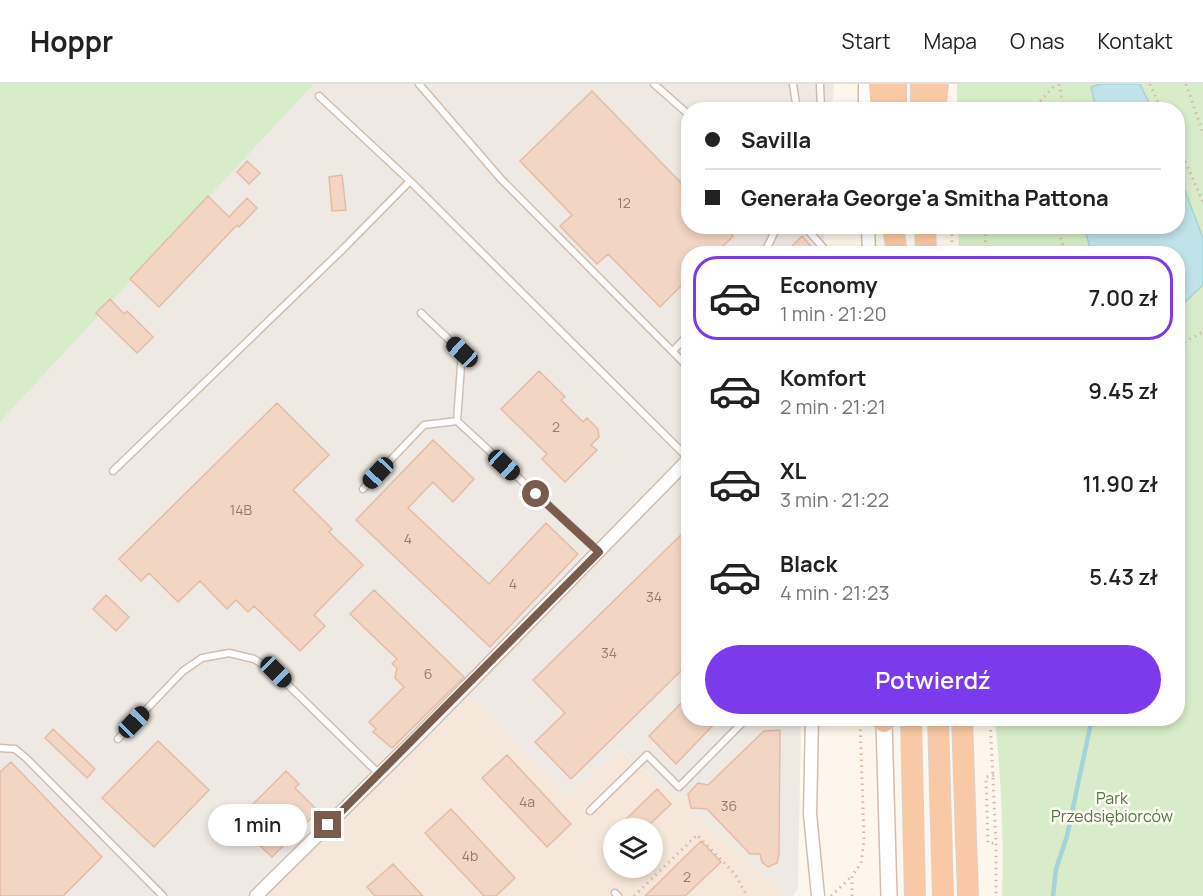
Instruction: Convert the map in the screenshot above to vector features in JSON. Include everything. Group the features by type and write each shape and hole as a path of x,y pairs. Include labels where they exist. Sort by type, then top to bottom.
{"highway":[{"path":"879,84 880,102"},
{"path":"896,84 896,102"},
{"path":"921,84 921,102"},
{"path":"936,102 938,84"},
{"path":"911,726 915,896"},
{"path":"938,726 943,896"},
{"path":"962,726 968,896"}],"street":[{"path":"865,84 865,102"},
{"path":"256,896 599,552 681,466"},
{"path":"812,726 810,814 818,896"},
{"path":"884,726 889,896"}],"lane":[{"path":"419,84 501,179 681,360"},
{"path":"654,84 681,108"},
{"path":"793,84 796,102"},
{"path":"820,84 821,102"},
{"path":"319,96 410,181 681,452"},
{"path":"113,471 410,181"},
{"path":"811,234 822,246"},
{"path":"421,313 462,352 457,421"},
{"path":"673,351 681,342"},
{"path":"363,489 424,424 457,421 599,552"},
{"path":"118,740 183,671 202,658 228,653 254,659 276,672 379,774"},
{"path":"590,810 647,755 679,788 739,726"},
{"path":"0,748 15,749 26,758 163,896"}],"path":[{"path":"1040,102 1058,84"},
{"path":"1058,84 1062,102"},
{"path":"1150,84 1158,102"},
{"path":"1186,84 1203,133"},
{"path":"1185,161 1203,202"},
{"path":"1185,341 1203,332"},
{"path":"831,896 852,876 861,863 864,840 860,726"},
{"path":"991,726 994,775 996,896"},
{"path":"994,775 986,777 988,843 996,843"},
{"path":"633,896 697,835 735,874 747,896"},
{"path":"852,876 852,896"}],"shaded area":[{"path":"314,84 834,84 833,102 681,102 681,234 824,234 824,246 681,246 681,726 801,726 798,888 793,896 786,896 620,749 568,797 469,697 266,896 0,896 0,422"},
{"path":"469,697 568,797 619,749 680,800 786,896 266,896"}],"green space":[{"path":"0,84 314,84 0,422"},
{"name":"Park Przedsiębiorców","path":"957,84 1203,84 1203,896 1002,896 1002,807 996,726 1185,726 1185,246 959,246 958,234 1185,234 1185,102 957,102"}],"water":[{"path":"1100,84 1140,84 1149,102 1094,102 1091,87"},
{"path":"1185,190 1203,238 1203,285 1185,302 1185,246 1089,246 1086,234 1185,234"}],"building":[{"path":"592,91 681,183 681,234 731,234 733,236 723,246 681,246 681,286 660,307 608,254 597,264 560,226 572,215 520,161"},
{"path":"247,161 260,173 249,184 237,172"},
{"path":"342,175 346,210 332,211 329,177"},
{"path":"208,196 229,217 247,198 257,208 239,227 237,225 159,307 130,279"},
{"path":"802,236 811,246 792,246"},
{"path":"110,299 124,314 127,311 153,337 137,353 96,313"},
{"path":"539,371 565,397 561,400 583,422 587,418 598,429 599,437 591,445 597,450 565,482 542,459 547,454 501,409"},
{"path":"277,403 329,455 293,490 332,529 329,532 363,565 314,615 325,626 300,651 254,606 248,612 236,600 227,609 200,581 178,602 149,573 141,581 119,559"},
{"path":"433,440 474,479 453,502 433,482 408,508 489,584 546,523 578,554 490,647 356,520"},
{"path":"681,535 681,671 571,779 535,742 565,713 533,680"},
{"path":"374,590 464,677 392,748 373,732 376,729 369,722 404,687 395,678 397,668 392,664 397,659 350,614"},
{"path":"106,595 129,617 116,631 93,609"},
{"path":"681,703 681,726 712,726 676,764 649,736"},
{"path":"53,729 95,769 87,778 45,738"},
{"path":"780,730 779,855 777,863 768,867 762,862 760,854 750,854 707,809 691,808 688,794 698,783 708,785 764,731"},
{"path":"158,741 209,790 154,847 102,798"},
{"path":"507,755 571,824 547,847 482,778"},
{"path":"11,762 102,857 63,896 0,896 0,772"},
{"path":"286,771 299,784 295,788 318,811 272,857 235,822"},
{"path":"657,789 671,804 656,818 627,818"},
{"path":"451,809 515,878 496,896 484,896 425,833"},
{"path":"701,841 721,862 685,896 645,896"},
{"path":"393,864 423,896 375,896 367,887"}],"waterway":[{"path":"1053,896 1056,869 1067,836 1090,726"}],"route":[{"path":"328,825 599,552 536,494"}]}
